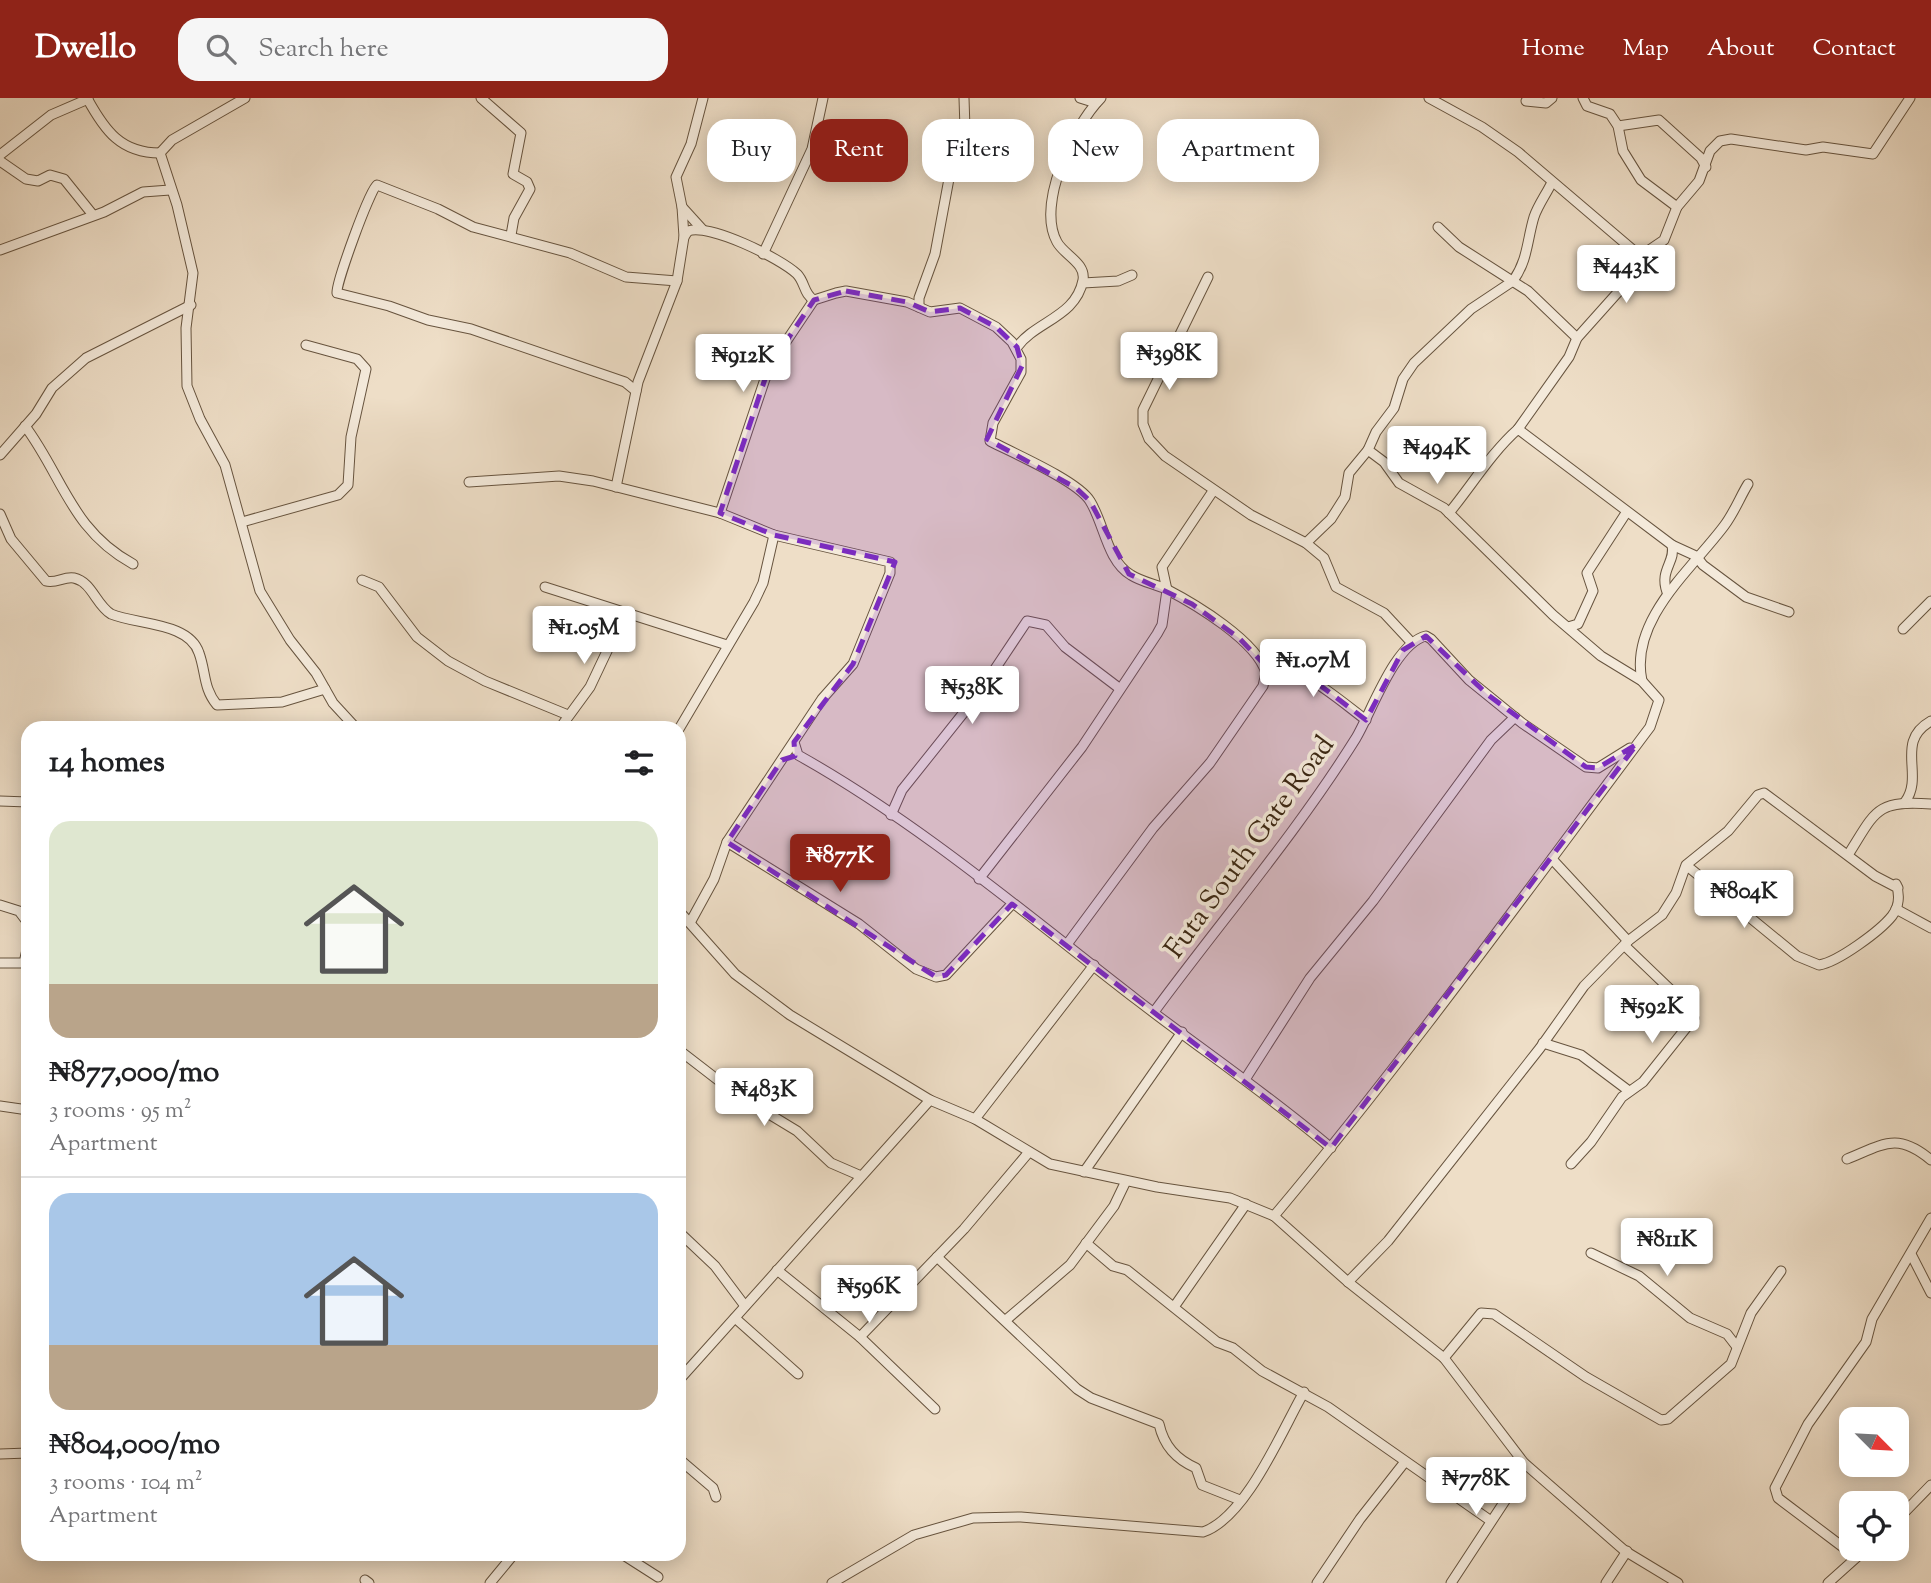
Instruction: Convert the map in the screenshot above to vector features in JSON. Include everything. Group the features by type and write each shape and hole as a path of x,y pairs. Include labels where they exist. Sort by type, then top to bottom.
{"street":[{"path":"160,153 172,140 227,102 245,98"},
{"path":"481,98 522,133 513,174 527,181 530,189 514,218 511,235"},
{"path":"616,487 636,391 677,281 684,237 676,177 691,144 703,98"},
{"path":"763,254 812,149 823,98"},
{"path":"919,307 919,298 940,236 951,168 965,129 964,98"},
{"path":"1017,347 1025,336 1065,311 1083,283 1081,268 1055,240 1052,202 1061,160 1099,101 1080,98"},
{"path":"1429,98 1494,134 1640,256"},
{"path":"1526,101 1546,103 1552,98"},
{"path":"1583,98 1587,106 1610,114 1618,126 1623,151 1636,173 1657,193 1678,207"},
{"path":"1449,513 1482,473 1493,455 1518,429 1569,357 1577,338 1619,291 1640,256 1664,240 1678,207 1699,181 1710,151 1720,141 1731,139 1806,150 1823,147 1873,155 1910,98"},
{"path":"0,155 51,115 87,99 118,142 129,150 160,153"},
{"path":"1618,126 1659,120 1700,158 1706,167"},
{"path":"160,153 177,205 193,273 186,328 187,386 200,419 225,465 260,591 333,703 350,721"},
{"path":"0,161 31,181 58,176 93,215"},
{"path":"1306,543 1331,519 1345,498 1349,473 1368,450 1376,432 1391,414 1403,379 1414,363 1463,315 1513,281 1529,250 1535,215 1552,182"},
{"path":"636,391 625,382 573,363 366,299 340,295 336,291 374,186 438,208 473,227 511,235 570,253 626,277 677,281"},
{"path":"0,250 93,215 143,192 170,190"},
{"path":"682,207 702,229 763,254 798,276 807,295 814,300"},
{"path":"1438,227 1459,247 1513,281 1577,338"},
{"path":"684,237 688,231 702,229"},
{"path":"1083,283 1118,281 1132,275"},
{"path":"1209,277 1141,417 1154,446 1213,491 1251,515 1306,543 1324,558 1336,587 1384,613 1411,642 1426,636 1431,639 1469,680 1586,767 1598,768 1637,744"},
{"path":"720,513 769,367 814,300 846,291 907,302 940,313 960,308 996,327 1017,347 1021,372 993,423 990,441 1076,488 1090,501 1105,539 1124,569 1132,576 1167,590 1239,638 1264,664 1266,673 1263,685 1210,763 1153,828 1068,943"},
{"path":"0,455 52,388 86,358 191,305"},
{"path":"242,522 338,495 348,485 351,438 366,369 357,359 306,345"},
{"path":"25,426 48,459 75,513 101,539 133,564"},
{"path":"1518,429 1626,513 1672,545 1696,556 1732,588 1756,601 1789,612"},
{"path":"1274,1216 1331,1148 1552,859 1650,727 1659,700 1642,681 1601,656 1449,513 1436,502 1399,483 1384,462 1368,450"},
{"path":"469,482 559,476 616,487 720,513 774,535 882,559 892,566 853,664 822,699 727,842 714,879 691,921"},
{"path":"1642,681 1641,658 1647,632 1667,592 1683,579 1696,556 1725,525 1748,484"},
{"path":"979,879 1082,747 1162,625 1167,590 1163,567 1213,491"},
{"path":"1569,627 1578,624 1592,598 1594,586 1587,573 1626,513"},
{"path":"0,514 11,539 46,580 51,583 74,578 85,583 104,610 111,614 185,634 199,653 205,684 217,705 282,702 325,689"},
{"path":"684,721 727,645 743,624 763,583 774,535"},
{"path":"1667,592 1663,576 1674,551 1672,545"},
{"path":"362,580 379,587 417,637 448,661 485,681 568,715"},
{"path":"545,587 727,645"},
{"path":"1903,629 1931,601"},
{"path":"564,721 590,687 625,613"},
{"path":"891,815 902,790 977,696 1027,621 1046,625 1065,647 1119,688"},
{"name":"Futa South Gate Road","path":"1154,1013 1277,850 1366,720 1402,650 1411,642"},
{"path":"1264,664 1283,666 1313,680 1366,720"},
{"path":"1246,1078 1310,978 1373,901 1483,750 1516,717"},
{"path":"1905,802 1912,782 1910,749 1919,730 1931,721"},
{"path":"794,742 798,755 891,815 1068,943 1154,1013 1246,1078 1331,1148"},
{"path":"782,760 798,755"},
{"path":"1348,1282 1388,1241 1543,1043 1584,986 1626,943 1668,907 1686,865 1728,831 1758,795 1764,793 1875,876 1898,888 1896,884 1898,888 1899,896 1891,918 1839,958 1819,965 1797,956 1686,865"},
{"path":"0,801 21,802"},
{"path":"1848,855 1876,811 1905,802 1931,804"},
{"path":"727,842 859,924 916,969 936,977 946,975 1012,904"},
{"path":"1552,859 1694,1018 1643,1082 1629,1091 1572,1164"},
{"path":"0,905 21,914"},
{"path":"1896,909 1931,928"},
{"path":"686,917 735,974 790,1015 930,1100 975,1119 1050,1164 1126,1181 1213,1195 1246,1204 1274,1216 1348,1282 1444,1358 1524,1463 1627,1551 1678,1583"},
{"path":"0,963 21,963"},
{"path":"975,1119 1094,965"},
{"path":"1084,1172 1182,1032"},
{"path":"1543,1043 1581,1055 1629,1091"},
{"path":"686,1055 736,1094 797,1131 831,1163 861,1176"},
{"path":"686,1372 930,1100"},
{"path":"0,1106 21,1109"},
{"path":"1847,1158 1897,1141 1914,1146 1931,1160"},
{"path":"860,1337 998,1192 1029,1152"},
{"path":"1006,1321 1059,1276 1114,1206 1126,1181"},
{"path":"1174,1307 1246,1204"},
{"path":"1839,1544 1778,1498 1775,1488 1808,1424 1866,1342 1872,1319 1931,1218"},
{"path":"686,1239 715,1266 745,1306"},
{"path":"1086,1243 1113,1266 1127,1270 1217,1342 1233,1348 1262,1371 1304,1392 1491,1521"},
{"path":"1591,1252 1655,1287 1690,1318 1727,1334 1737,1347"},
{"path":"1911,1254 1931,1293"},
{"path":"937,1257 1077,1389 1091,1398 1159,1424 1164,1441 1177,1458 1196,1468 1202,1485 1240,1500"},
{"path":"777,1270 860,1337 935,1409"},
{"path":"1444,1358 1481,1313 1494,1314 1586,1377 1661,1420 1673,1417 1691,1396 1731,1364 1756,1304 1781,1271"},
{"path":"736,1318 798,1374"},
{"path":"1727,1334 1743,1330"},
{"path":"832,1583 914,1535 972,1518 1021,1517 1203,1532 1217,1527 1240,1500 1304,1392"},
{"path":"0,1454 21,1453"},
{"path":"1317,1583 1360,1519 1404,1463"},
{"path":"1451,1583 1514,1487 1524,1463"},
{"path":"686,1465 713,1488 716,1497"},
{"path":"1909,1508 1931,1485"},
{"path":"1606,1583 1627,1551"},
{"path":"490,1583 508,1561"},
{"path":"633,1561 658,1577"},
{"path":"1828,1583 1852,1561"}],"highlighted area":[{"path":"846,291 907,302 930,312 960,308 996,327 1017,347 1022,366 987,439 1076,488 1090,501 1129,574 1192,604 1239,638 1264,664 1313,680 1366,720 1403,650 1426,636 1488,695 1586,767 1598,768 1637,744 1331,1148 1012,904 946,975 936,977 727,842 782,760 795,756 794,742 853,664 895,562 774,535 720,513 769,367 814,300"}]}
